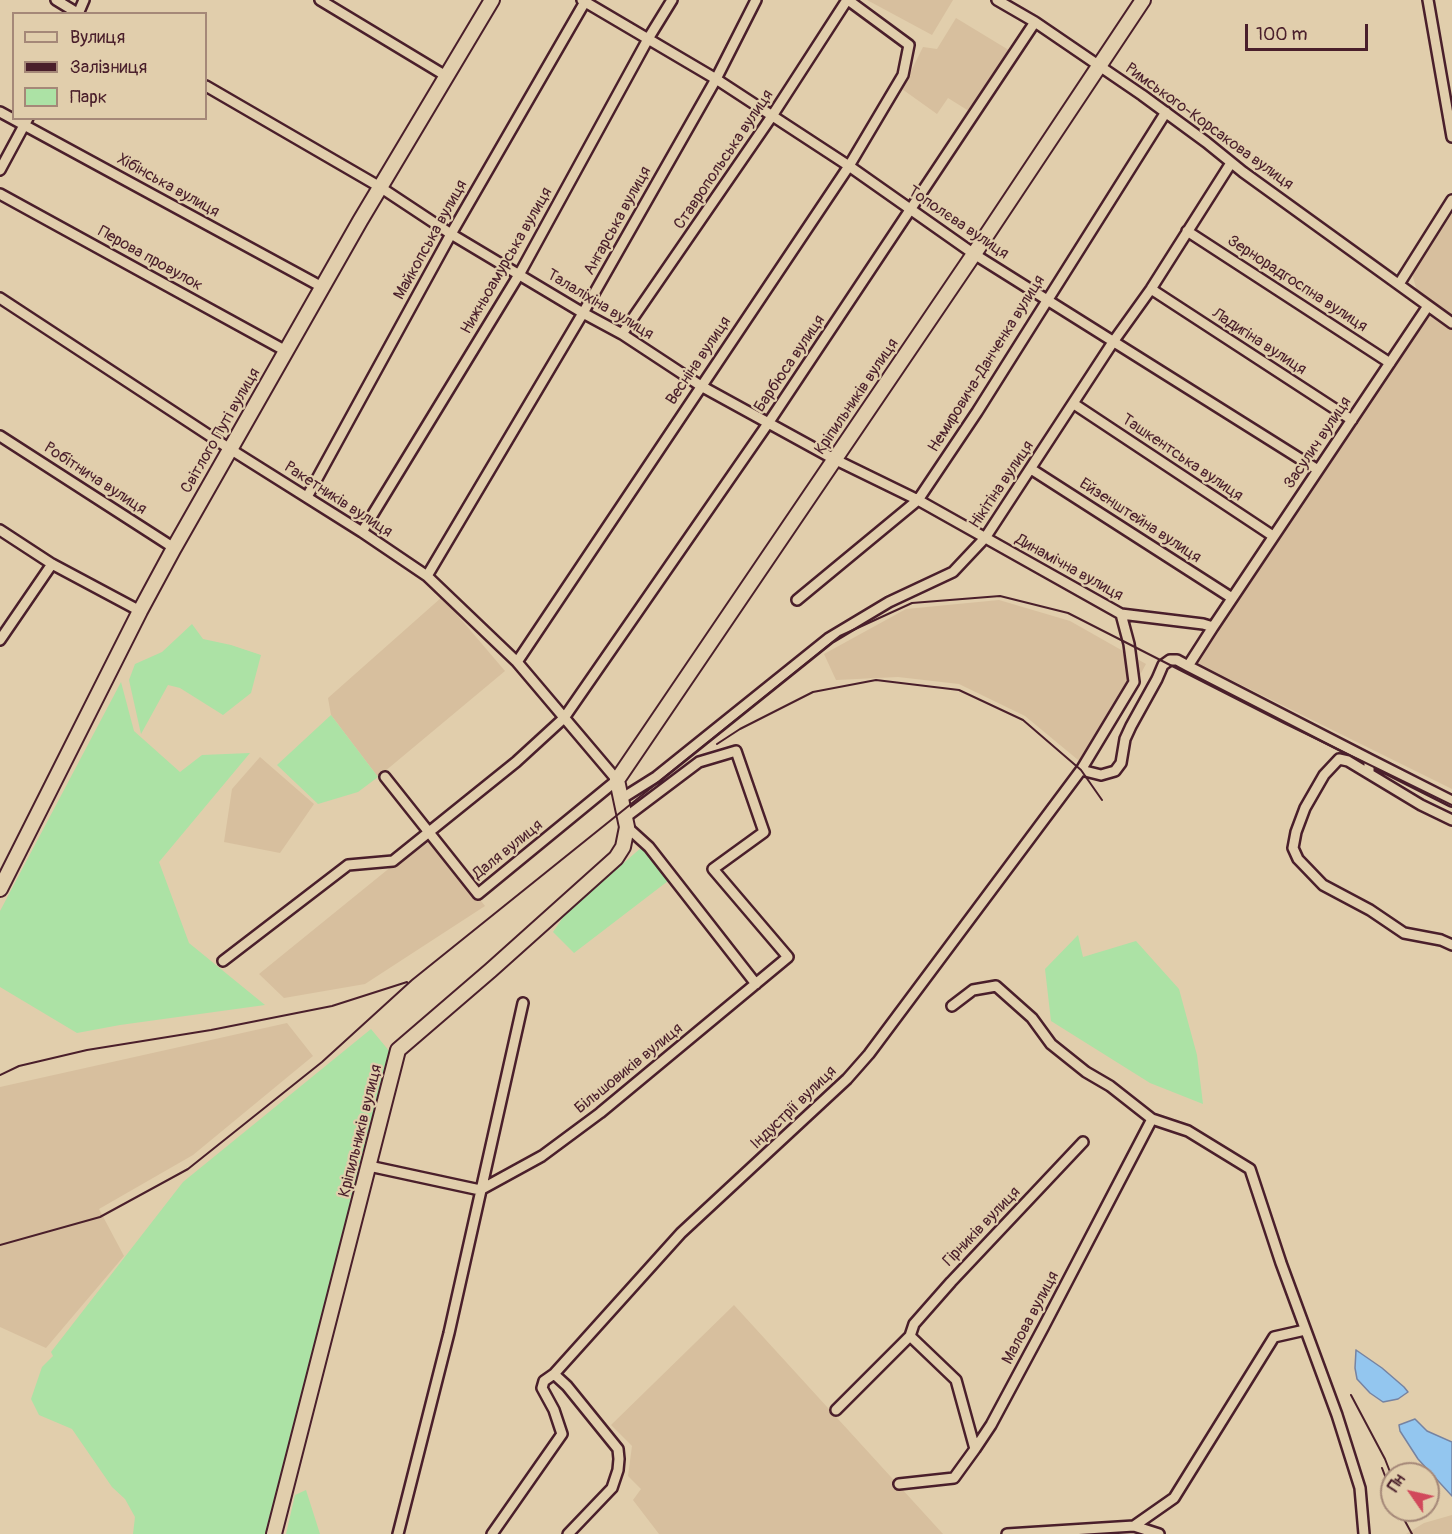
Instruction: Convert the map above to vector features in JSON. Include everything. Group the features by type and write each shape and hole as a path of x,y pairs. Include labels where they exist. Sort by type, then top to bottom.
{"street":[{"path":"56,0 76,12"},
{"path":"320,0 446,76"},
{"name":"Світлого Путі вулиця","path":"1,887 140,610 174,548 380,187 492,0"},
{"name":"Нижньоамурська вулиця","path":"362,532 520,273 648,39 672,0"},
{"name":"Ангарська вулиця","path":"427,576 584,313 716,78 756,0"},
{"name":"Весніна вулиця","path":"517,662 849,166 903,75 909,45 848,0"},
{"name":"Ставропольська вулиця","path":"622,334 772,116 848,0"},
{"name":"Римського-Корсакова вулиця","path":"997,0 1035,22 1166,112 1231,163 1452,323"},
{"name":"Кріпильників вулиця","path":"617,780 974,254 1143,0"},
{"path":"1428,0 1452,137"},
{"name":"Тополєва вулиця","path":"584,1 716,78 849,166 974,254 1318,470"},
{"name":"Майкопська вулиця","path":"307,497 451,234 584,1"},
{"name":"Барбюса вулиця","path":"564,718 769,422 1035,22"},
{"name":"Талаліхіна вулиця","path":"207,87 380,187 451,234 622,334 701,386 834,459 918,500 985,538"},
{"name":"Немировича-Данченка вулиця","path":"797,600 918,500 977,412 1166,112"},
{"path":"0,170 26,122"},
{"name":"Хібінська вулиця","path":"26,122 322,287"},
{"name":"Нікітіна вулиця","path":"621,799 656,777 829,638 889,603 953,572 985,538 1113,342 1150,290 1231,163"},
{"name":"Перова провулок","path":"0,194 286,351"},
{"path":"1399,284 1452,200"},
{"name":"Зернорадгоспна вулиця","path":"1187,231 1390,363"},
{"name":"Ладигіна вулиця","path":"1150,290 1352,420"},
{"name":"Ракетників вулиця","path":"0,298 427,576 517,662 617,780"},
{"name":"Засулич вулиця","path":"1232,598 1428,306"},
{"name":"Ташкентська вулиця","path":"1074,404 1274,536"},
{"name":"Робітнича вулиця","path":"0,436 174,548"},
{"name":"Ейзенштейна вулиця","path":"1031,469 1232,598"},
{"path":"0,530 52,564 140,610"},
{"name":"Динамічна вулиця","path":"985,538 1121,614 1213,627"},
{"path":"0,640 52,564"},
{"path":"1188,666 1232,598"},
{"name":"Індустрії вулиця","path":"492,1534 562,1434 554,1410 542,1388 544,1381 554,1374 681,1233 847,1079 869,1054 1081,770 1134,682 1129,644 1121,614"},
{"path":"1081,770 1101,775 1115,771 1121,763 1125,739 1163,665 1170,660 1177,660 1452,801"},
{"path":"223,961 348,865 393,861 516,762 564,718"},
{"name":"Більшовиків вулиця","path":"480,1190 542,1156 600,1113 788,957 713,869 764,832 736,751 699,762 626,822"},
{"path":"1452,820 1421,805 1348,761 1339,759 1324,775 1305,808 1293,848 1298,860 1323,885 1370,910 1404,933 1441,940 1452,945"},
{"path":"1369,759 1369,773"},
{"name":"Даля вулиця","path":"384,777 477,894 617,780"},
{"path":"617,780 626,822 649,847 756,984"},
{"name":"Кріпильників вулиця","path":"274,1534 398,1050 616,858 623,847 626,822"},
{"path":"952,1006 973,990 996,986 1032,1018 1051,1044 1086,1072 1110,1086 1152,1119 1188,1131 1250,1169 1360,1488 1364,1534"},
{"path":"398,1534 449,1333 523,1003"},
{"name":"Малова вулиця","path":"898,1484 954,1478 975,1449 991,1425 1152,1119"},
{"name":"Гірників вулиця","path":"836,1410 910,1336 914,1324 951,1281 1083,1142"},
{"path":"369,1166 480,1190"},
{"path":"1134,1526 1174,1497 1274,1337 1305,1330"},
{"path":"910,1336 956,1380 975,1449"},
{"path":"554,1374 567,1386 618,1449 618,1470 612,1488 568,1534"},
{"path":"1007,1534 1134,1526 1159,1534"}],"shaded area":[{"path":"867,0 953,0 932,35"},
{"path":"956,18 1012,52 972,113 948,98 937,114 902,89 923,47 937,49"},
{"path":"1452,211 1452,789 1195,662 1426,321 1412,274"},
{"path":"442,597 505,671 378,777 331,715 328,698"},
{"path":"999,600 1070,621 1146,664 1089,769 1025,716 959,684 898,677 836,680 824,654 906,609"},
{"path":"260,757 314,804 280,853 224,842 232,789"},
{"path":"429,836 485,906 365,984 284,998 259,974"},
{"path":"287,1023 313,1056 193,1155 99,1209 124,1256 46,1348 0,1327 0,1087"},
{"path":"734,1305 943,1534 659,1534 633,1500 641,1489 628,1476 632,1446 611,1425"},
{"path":"1452,1515 1452,1534 1406,1534 1424,1523 1440,1522 1440,1518"}],"green space":[{"path":"192,624 203,639 261,655 251,693 223,715 180,688 168,685 141,734 129,680 135,664 162,652"},
{"path":"121,682 134,731 180,772 202,755 250,753 159,862 189,943 265,1005 77,1033 0,987 0,911"},
{"path":"331,715 378,777 358,792 318,804 277,765"},
{"path":"642,847 668,881 574,953 553,932 566,913"},
{"path":"1078,935 1083,957 1136,941 1179,989 1197,1055 1203,1104 1150,1083 1051,1021 1045,969"},
{"path":"371,1029 390,1052 268,1534 133,1534 135,1517 125,1499 112,1487 72,1429 39,1415 31,1399 42,1367 53,1356 51,1352 183,1182"},
{"path":"306,1490 320,1534 286,1534 295,1495"}],"water":[{"path":"1356,1350 1382,1368 1408,1392 1398,1399 1383,1402 1370,1393 1357,1379"},
{"path":"1415,1419 1427,1431 1452,1442 1452,1496 1440,1483 1440,1462 1421,1462 1400,1431 1399,1425"}],"railway":[{"path":"0,1245 100,1217 188,1169 322,1062 412,980 840,636 912,603 1000,596 1068,613 1452,805"},
{"path":"717,744 740,729 813,692 876,680 959,690 1023,720 1081,770 1102,800"},
{"path":"0,1075 19,1066 87,1050 211,1030 332,1006 407,982"},
{"path":"1351,1395 1386,1462"},
{"path":"1406,1522 1412,1534"}]}
